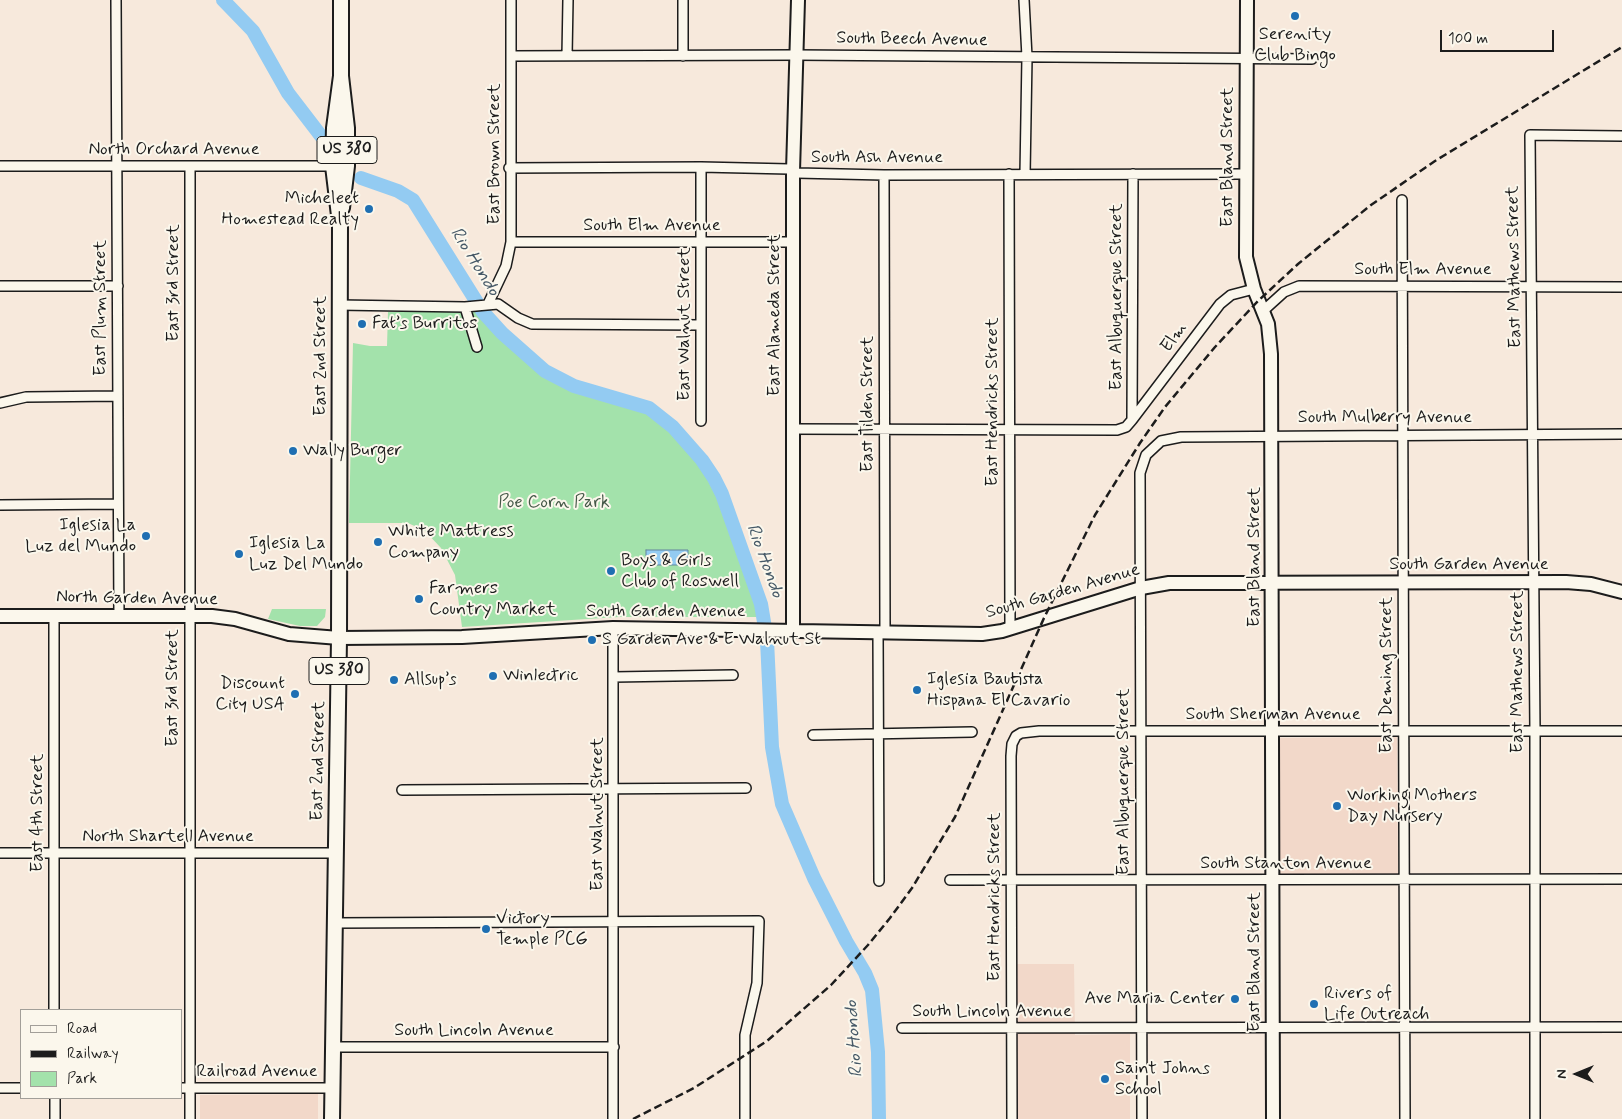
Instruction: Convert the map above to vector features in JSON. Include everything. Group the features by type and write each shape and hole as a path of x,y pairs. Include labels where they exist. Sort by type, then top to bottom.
{"main road":[{"name":"East 2nd Street","path":"332,1119 339,638 340,224 348,166 346,109 341,76 342,0"},
{"name":"East 2nd Street","path":"340,224 333,166 335,109 341,76"}],"street":[{"name":"East Plum Street","path":"116,0 119,616"},
{"name":"East Brown Street","path":"487,305 506,266 511,242 509,168 511,0"},
{"path":"567,56 568,0"},
{"path":"683,56 684,0"},
{"name":"East Alameda Street","path":"793,629 793,171 798,0"},
{"path":"1024,0 1027,57 1025,174"},
{"name":"East Bland Street","path":"1247,0 1246,257 1270,339 1272,435 1273,1119"},
{"name":"South Beech Avenue","path":"511,56 796,55 1312,59"},
{"name":"East Mathews Street","path":"1535,1119 1535,731 1530,135 1622,136"},
{"name":"North Orchard Avenue","path":"0,166 348,166"},
{"name":"East 3rd Street","path":"190,166 189,853 186,1088 190,1119"},
{"name":"South Ash Avenue","path":"509,168 701,167 789,169 797,173 884,175 1246,174"},
{"name":"East Walnut Street","path":"701,167 701,421"},
{"name":"East Hendricks Street","path":"1008,174 1010,629"},
{"name":"East Albuquerque Street","path":"1132,420 1133,174"},
{"name":"East Tilden Street","path":"879,881 878,733 884,429 884,175"},
{"name":"East Deming Street","path":"1402,200 1405,1119"},
{"name":"South Elm Avenue","path":"511,242 793,242"},
{"path":"0,286 118,286"},
{"name":"South Elm Avenue","path":"1263,311 1284,292 1294,287 1622,287"},
{"name":"Elm","path":"1132,420 1220,304 1231,295 1254,289"},
{"path":"339,305 468,307 487,305 503,307 528,323 701,325"},
{"path":"468,307 477,347"},
{"path":"0,404 26,397 118,396"},
{"path":"792,429 1118,430 1126,427 1132,420"},
{"name":"South Mulberry Avenue","path":"1151,449 1161,441 1174,438 1272,435 1622,434"},
{"name":"East Albuquerque Street","path":"1142,1119 1140,473 1143,461 1151,449"},
{"path":"0,505 118,504"},
{"name":"South Garden Avenue","path":"482,636 613,628 793,629 881,633 982,634 1010,629 1141,588 1178,583 1591,584 1622,592"},
{"name":"North Garden Avenue","path":"0,616 190,615 227,618 298,635 339,638 482,636"},
{"name":"East 4th Street","path":"54,616 54,1009"},
{"name":"East Walnut Street","path":"613,628 613,1119"},
{"path":"614,677 733,675"},
{"name":"South Sherman Avenue","path":"1016,736 1021,733 1039,731 1622,730"},
{"path":"813,735 972,732"},
{"name":"East Hendricks Street","path":"1012,1119 1011,756 1012,744 1016,736"},
{"path":"402,790 746,788"},
{"name":"North Shartell Avenue","path":"0,853 336,853"},
{"name":"South Stanton Avenue","path":"950,880 1622,879"},
{"path":"335,923 759,921 757,983 745,1035 745,1119"},
{"name":"South Lincoln Avenue","path":"902,1028 1622,1027"},
{"name":"South Lincoln Avenue","path":"334,1047 614,1047"},
{"path":"0,1088 20,1088"},
{"name":"Railroad Avenue","path":"186,1088 333,1088"},
{"path":"55,1099 55,1119"}],"shaded area":[{"name":"Working Mothers Day Nursery","path":"1397,737 1398,874 1277,874 1277,738"},
{"path":"1016,964 1074,964 1075,1035 1130,1034 1130,1119 1017,1119"},
{"path":"318,1094 318,1119 200,1119 200,1095"}],"green space":[{"name":"Poe Corn Park","path":"388,312 483,312 502,333 545,371 560,380 588,390 637,402 660,415 688,442 714,478 758,592 764,617 619,617 462,627 455,575 441,548 425,531 408,523 349,523 353,343 387,346"},
{"path":"272,609 326,609 325,617 317,626 300,626 268,619"}],"water":[{"path":"646,550 688,550 688,565 646,565"}],"waterway":[{"name":"Rio Hondo","path":"223,0 253,31 288,93 321,136"},
{"name":"Rio Hondo","path":"361,178 398,191 413,200 483,312 502,333 545,371 574,386 649,408 673,427 702,460 714,478 722,494 761,604 767,640 772,747 782,804 814,878 846,941 865,973 872,990 878,1052 879,1119"}],"railway":[{"path":"633,1119 694,1088 767,1041 831,985 890,918 912,888 955,817 1044,618 1095,515 1165,407 1215,347 1258,301 1298,264 1371,205 1435,161 1622,47"}],"place":[{"name":"Serenity Club Bingo","path":"1295,16"},
{"name":"Micheleet Homestead Realty","path":"369,209"},
{"name":"Fat’s Burritos","path":"362,324"},
{"name":"Wally Burger","path":"293,451"},
{"name":"Iglesia La Luz del Mundo","path":"146,536"},
{"name":"White Mattress Company","path":"378,542"},
{"name":"Iglesia La Luz Del Mundo","path":"239,554"},
{"name":"Boys & Girls Club of Roswell","path":"611,571"},
{"name":"Farmers Country Market","path":"419,599"},
{"name":"S Garden Ave & E Walnut St","path":"592,640"},
{"name":"Winlectric","path":"493,676"},
{"name":"Allsup’s","path":"394,680"},
{"name":"Iglesia Bautista Hispana El Cavario","path":"917,690"},
{"name":"Discount City USA","path":"295,694"},
{"name":"Working Mothers Day Nursery","path":"1337,806"},
{"name":"Victory Temple PCG","path":"486,929"},
{"name":"Ave Maria Center","path":"1235,999"},
{"name":"Rivers of Life Outreach","path":"1314,1004"},
{"name":"Saint Johns School","path":"1105,1079"}]}
